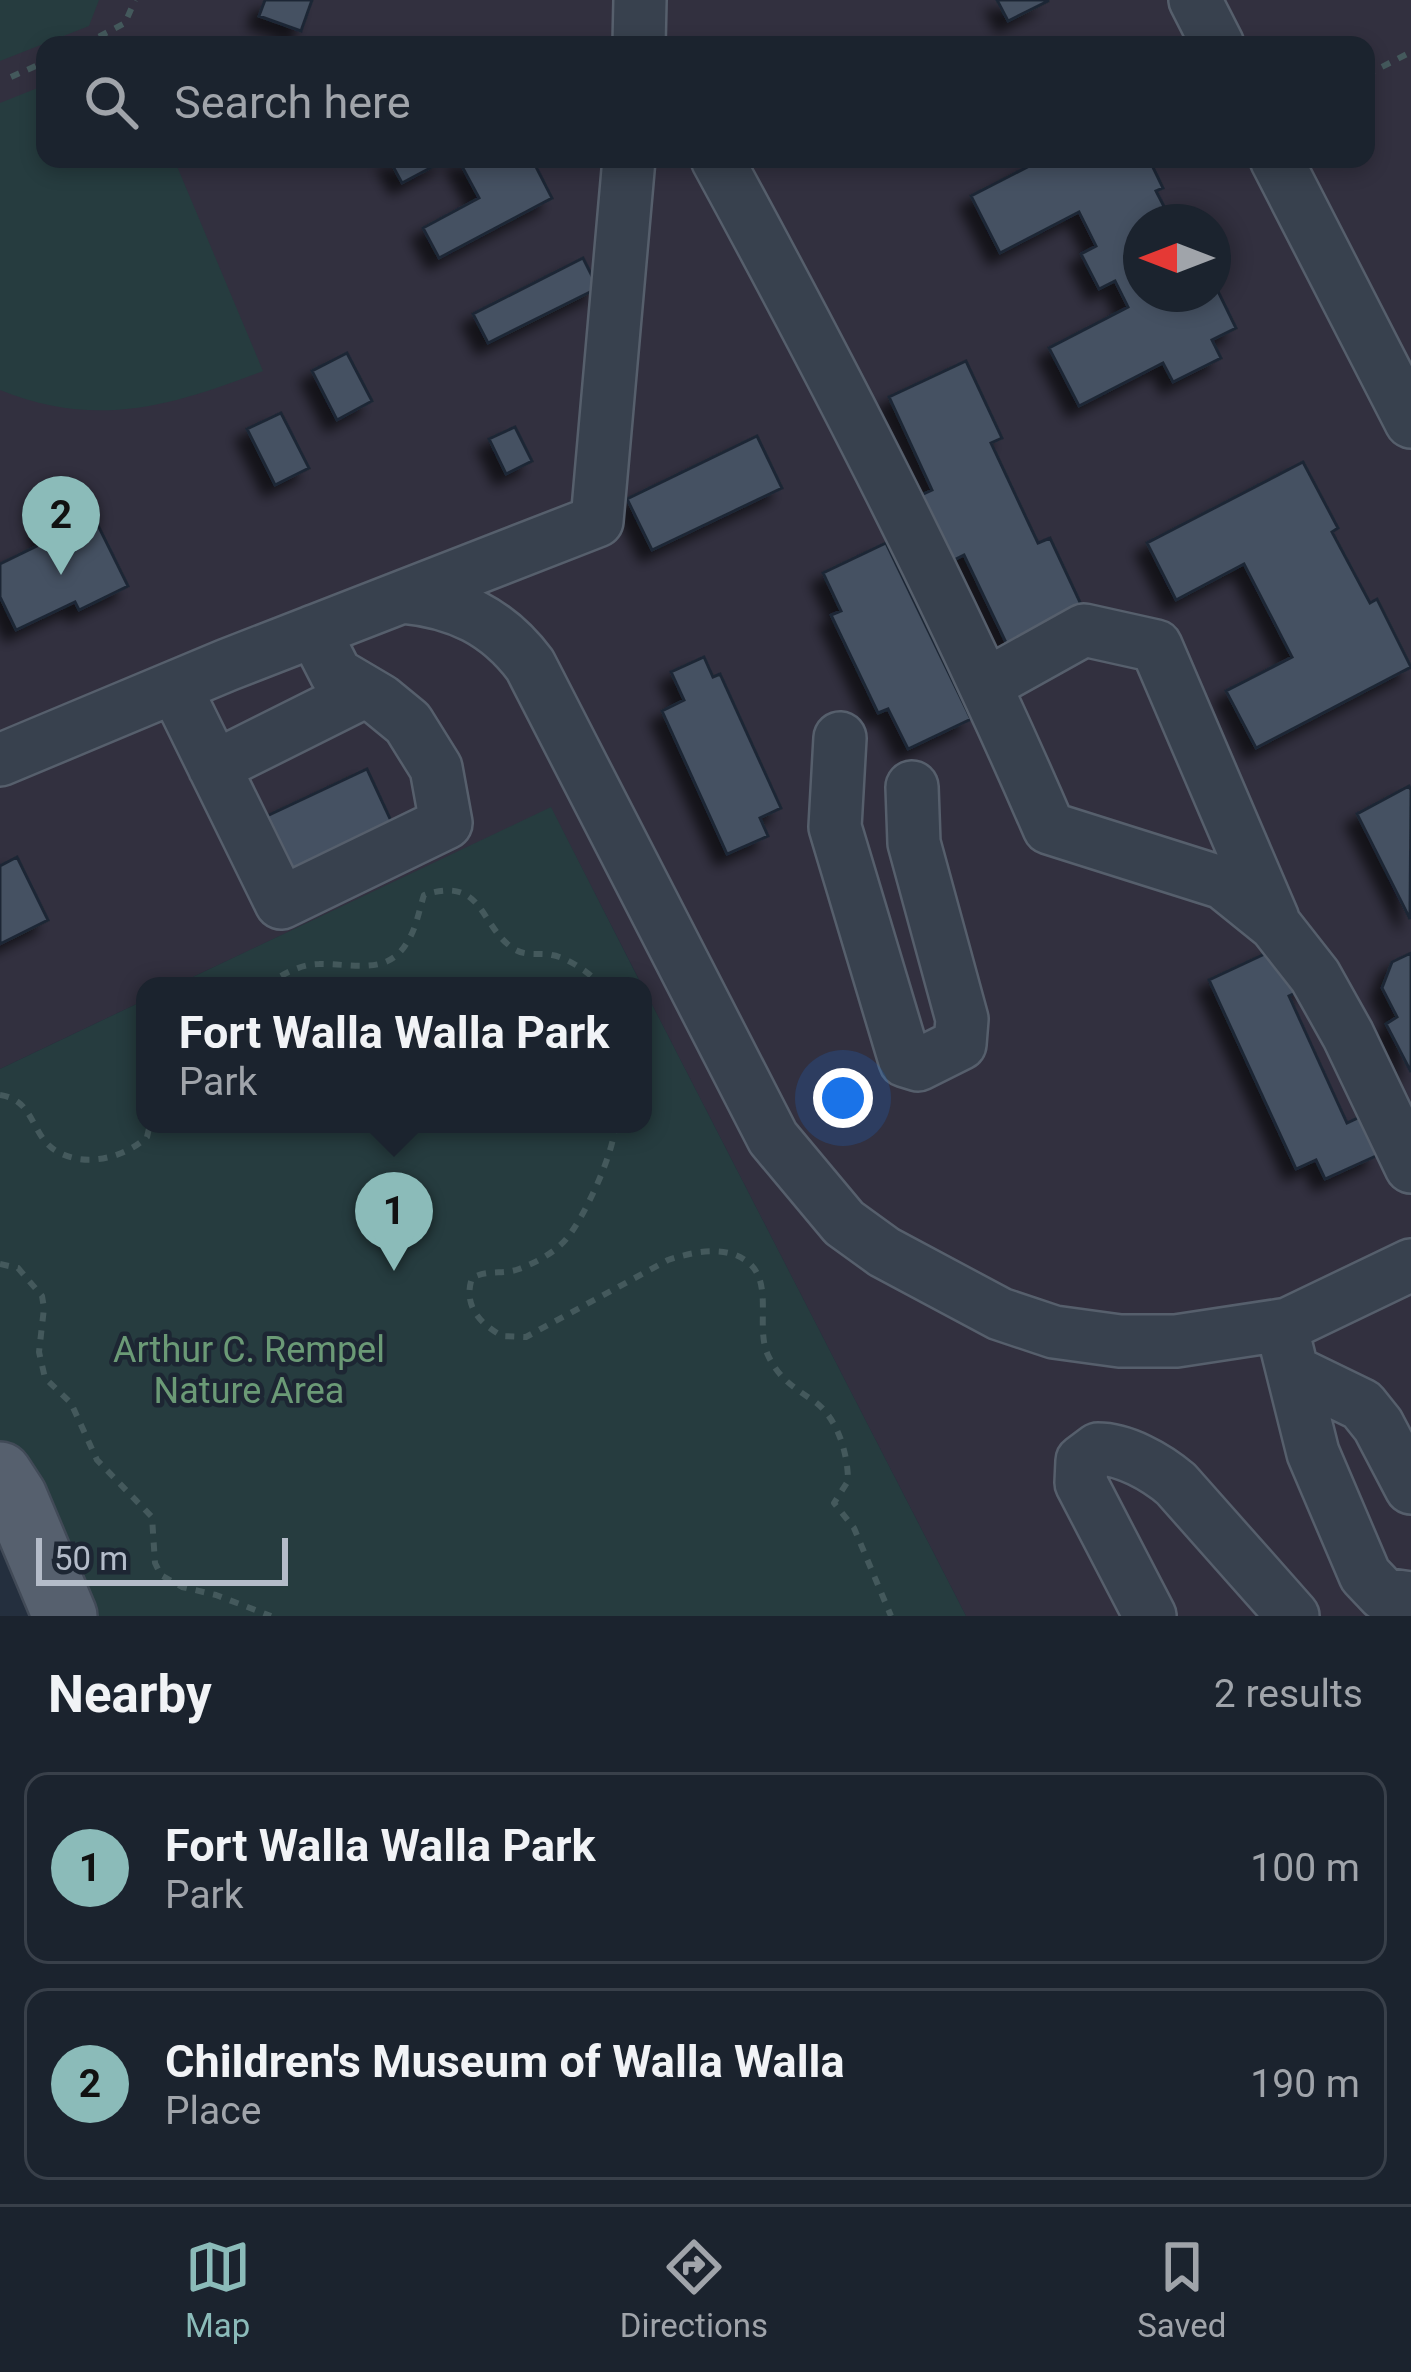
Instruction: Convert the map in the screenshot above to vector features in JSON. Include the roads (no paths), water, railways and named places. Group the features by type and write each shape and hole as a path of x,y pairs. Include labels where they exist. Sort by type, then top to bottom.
{"main road":[{"path":"0,1474 15,1539 65,1616"}],"street":[{"path":"1195,0 1213,36"},
{"path":"0,760 597,521 627,168"},
{"path":"722,168 836,379 987,684 1048,828 1223,883 1275,925 1315,976 1411,1167"},
{"path":"1281,168 1411,422"},
{"path":"403,597 442,601 476,618 511,639 530,665 773,1138 844,1222 931,1280 1000,1314 1054,1332 1120,1341 1287,1348 1362,1405 1378,1425 1411,1488"},
{"path":"987,684 1084,630 1156,646 1275,925"},
{"path":"176,687 280,903 446,823 436,768 408,723 336,674 314,631"},
{"path":"214,766 364,692"},
{"path":"840,738 835,826 904,1061 918,1065 960,1044 962,1019 914,843 912,787"},
{"path":"1287,1348 1411,1265"},
{"path":"1287,1348 1313,1453 1365,1575 1383,1594 1411,1598"},
{"path":"1150,1616 1081,1483 1082,1461 1098,1449 1108,1448 1147,1465 1176,1484 1292,1616"}],"place":[{"name":"Children's Museum of Walla Walla","path":"61,575"},
{"name":"Fort Walla Walla Park","path":"394,1271"}],"park label":[{"name":"Arthur C. Rempel Nature Area","path":"249,1370"}]}
